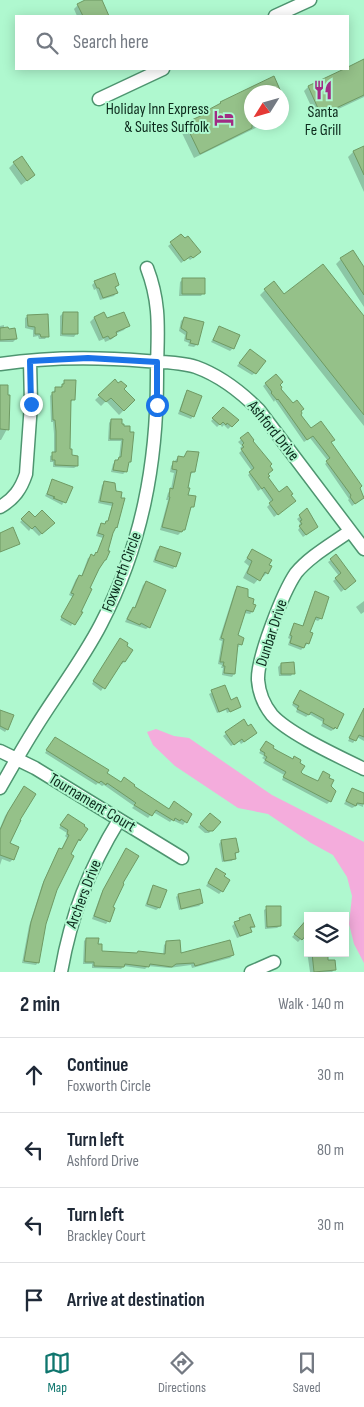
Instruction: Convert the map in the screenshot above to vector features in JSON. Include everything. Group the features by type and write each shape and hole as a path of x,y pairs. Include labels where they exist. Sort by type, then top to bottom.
{"street":[{"path":"277,15 310,0"},
{"path":"99,99 161,70"},
{"name":"Foxworth Circle","path":"0,788 34,729 86,652 102,624 119,587 144,512 154,451 157,405 157,307 153,284 147,268"},
{"name":"Ashford Drive","path":"0,364 88,358 157,362 197,368 226,382 244,395 259,410 364,549"},
{"path":"0,507 17,494 26,474 31,404 30,361"},
{"name":"Dunbar Drive","path":"350,531 308,561 288,585 265,647 259,668 258,680 264,702 271,714 279,722 308,740 364,769"},
{"name":"Tournament Court","path":"0,751 17,759 182,858"},
{"name":"Archers Drive","path":"61,972 66,942 76,907 90,873 119,820"},
{"path":"250,972 274,962"}],"shaded area":[{"path":"156,729 174,736 189,738 272,795 364,842 364,963 354,944 349,924 352,896 347,877 333,855 311,843 268,814 238,808 175,766 153,745 147,732"}],"building":[{"path":"85,0 102,0 109,15 82,15 77,4"},
{"path":"364,59 364,95 321,115 308,86 342,70 349,70 349,66"},
{"name":"Holiday Inn Express & Suites Suffolk","path":"274,76 278,85 255,85"},
{"name":"Holiday Inn Express & Suites Suffolk","path":"244,90 244,130 248,130 200,154 185,123 207,113 206,111"},
{"path":"364,146 364,175 353,151"},
{"path":"22,156 35,175 27,181 13,162"},
{"path":"181,234 185,238 188,236 201,252 193,258 191,256 184,261 170,242"},
{"path":"353,250 364,267 364,295 340,258"},
{"path":"323,264 364,316 364,415 264,289 274,281 284,294"},
{"path":"115,273 119,285 115,287 118,293 103,298 94,281"},
{"path":"182,278 205,278 205,294 182,294"},
{"path":"63,312 78,312 78,334 62,334"},
{"path":"104,312 107,318 124,312 130,326 116,332 117,335 110,339 108,336 103,338 94,317"},
{"path":"48,314 49,337 41,337 40,334 35,334 35,327 28,326 27,315"},
{"path":"184,317 204,322 198,345 190,343 191,340 186,339 187,332 181,328"},
{"path":"219,326 240,335 234,349 213,340"},
{"path":"8,327 9,329 15,328 17,339 0,340 0,328"},
{"path":"250,349 266,361 256,374 239,363"},
{"path":"276,374 283,382 280,385 281,389 293,403 297,400 304,409 301,411 301,415 311,428 321,421 335,440 331,442 362,486 360,488 364,498 355,504 350,497 351,495 326,461 330,458 313,436 307,440 278,399 271,393 265,383"},
{"path":"115,379 118,383 121,381 127,386 124,389 135,400 124,411 111,398 106,402 98,395"},
{"path":"64,380 76,380 75,400 71,400 70,449 72,449 72,455 78,456 78,466 55,465 55,460 52,460 52,452 56,452 56,431 55,420 53,420 52,392 55,392 55,387 62,387"},
{"path":"0,385 8,385 8,395 10,395 9,430 0,429"},
{"path":"187,390 202,396 194,417 180,411"},
{"path":"223,407 239,420 232,427 223,422 220,425 212,418"},
{"path":"111,419 122,419 122,424 130,426 130,432 134,432 131,462 129,462 127,472 113,470 115,460 121,457 123,439 110,439"},
{"path":"248,432 272,464 270,466 273,470 268,474 270,476 268,477 279,492 287,486 296,501 278,515 269,503 273,500 264,487 262,489 249,472 254,468 241,449 244,447 242,445 244,443 240,438"},
{"path":"187,451 199,452 195,472 191,472 188,488 190,488 188,495 196,496 194,507 191,507 185,530 182,532 162,527 170,497 170,488 173,489 177,470 172,469 173,461 177,462 178,456 184,457"},
{"path":"52,479 73,487 66,503 47,494"},
{"path":"104,481 115,483 116,491 122,492 121,498 125,498 117,528 113,533 108,551 110,551 90,588 92,589 81,612 83,612 75,625 61,617 74,594 71,593 79,575 82,576 91,554 94,556 97,553 104,535 98,533 101,523 105,524 108,521 113,503 100,501"},
{"path":"307,508 318,527 306,535 299,526 302,524 300,521 302,520 299,515"},
{"path":"42,510 55,523 42,534 35,526 32,529 21,519 29,511 35,517"},
{"path":"13,527 20,544 0,552 0,533"},
{"path":"160,546 181,553 176,567 155,560"},
{"path":"252,549 272,560 269,565 272,566 268,574 265,572 260,581 247,573 252,561 247,558"},
{"path":"336,554 356,581 345,590 335,578 341,573 330,559"},
{"path":"146,581 166,590 150,628 127,619 133,607 135,608"},
{"path":"237,586 248,589 248,597 254,599 253,604 256,605 253,612 246,610 238,635 244,638 242,645 238,644 235,674 224,673 224,662 220,662 224,639 221,638"},
{"path":"315,591 329,597 322,619 316,617 310,632 313,633 309,644 306,643 304,648 290,643 292,636 290,635 294,623 303,626"},
{"path":"120,638 128,643 127,646 133,650 125,662 123,661 105,689 93,681"},
{"path":"294,662 295,674 281,674 281,663"},
{"path":"225,685 231,700 237,697 241,707 230,712 228,708 219,712 211,690"},
{"path":"300,690 344,714 337,729 323,723 324,719 311,712 309,715 297,709 299,706 293,703"},
{"path":"364,708 364,737 359,735 356,741 349,738"},
{"path":"0,710 14,715 8,730 0,726"},
{"path":"244,719 248,726 251,724 257,733 244,742 242,739 234,745 225,732"},
{"path":"55,737 109,770 107,773 121,782 124,777 134,786 169,809 174,801 192,814 187,823 175,818 174,821 156,810 152,816 134,805 136,803 107,783 106,785 101,781 99,783 46,750"},
{"path":"266,741 278,751 293,759 294,756 301,760 300,763 305,766 301,772 303,774 318,781 323,771 330,775 329,778 334,780 331,786 336,791 331,802 283,777 286,772 265,760 267,757 264,755 265,753 260,750"},
{"path":"24,786 36,794 20,820 10,843 19,847 14,860 0,855 0,830 8,812"},
{"path":"352,788 364,793 364,804 357,803 356,806 346,801"},
{"path":"210,813 221,822 213,831 208,831 200,824"},
{"path":"68,814 88,829 80,841 79,839 71,854 74,856 57,890 46,924 39,963 24,961 31,922 44,881 59,848 62,849 69,835 67,834 68,830 60,825"},
{"path":"236,838 239,852 235,853 236,859 224,861 221,840"},
{"path":"126,848 139,856 123,883 113,907 115,908 110,922 94,916 103,890"},
{"path":"216,868 226,874 224,876 230,880 223,892 208,883"},
{"path":"153,885 167,890 160,908 147,904"},
{"path":"200,889 203,903 181,909 178,894"},
{"path":"266,906 281,906 281,926 267,927"},
{"path":"250,914 255,927 250,927 252,932 240,936 234,922"},
{"path":"304,923 304,938 302,940 294,934"},
{"path":"86,938 99,938 98,944 102,944 102,951 137,953 138,951 165,954 166,941 180,940 181,953 230,940 234,955 195,966 194,963 176,964 172,967 150,964 149,967 125,964 124,967 94,966 94,962 85,962"},
{"path":"312,957 328,957 328,960 335,960 336,970 314,972"}],"place":[{"name":"Santa Fe Grill","path":"323,90"},
{"name":"Holiday Inn Express & Suites Suffolk","path":"224,118"}],"route":[{"path":"31,404 30,361 88,358 157,362 157,405"}]}
